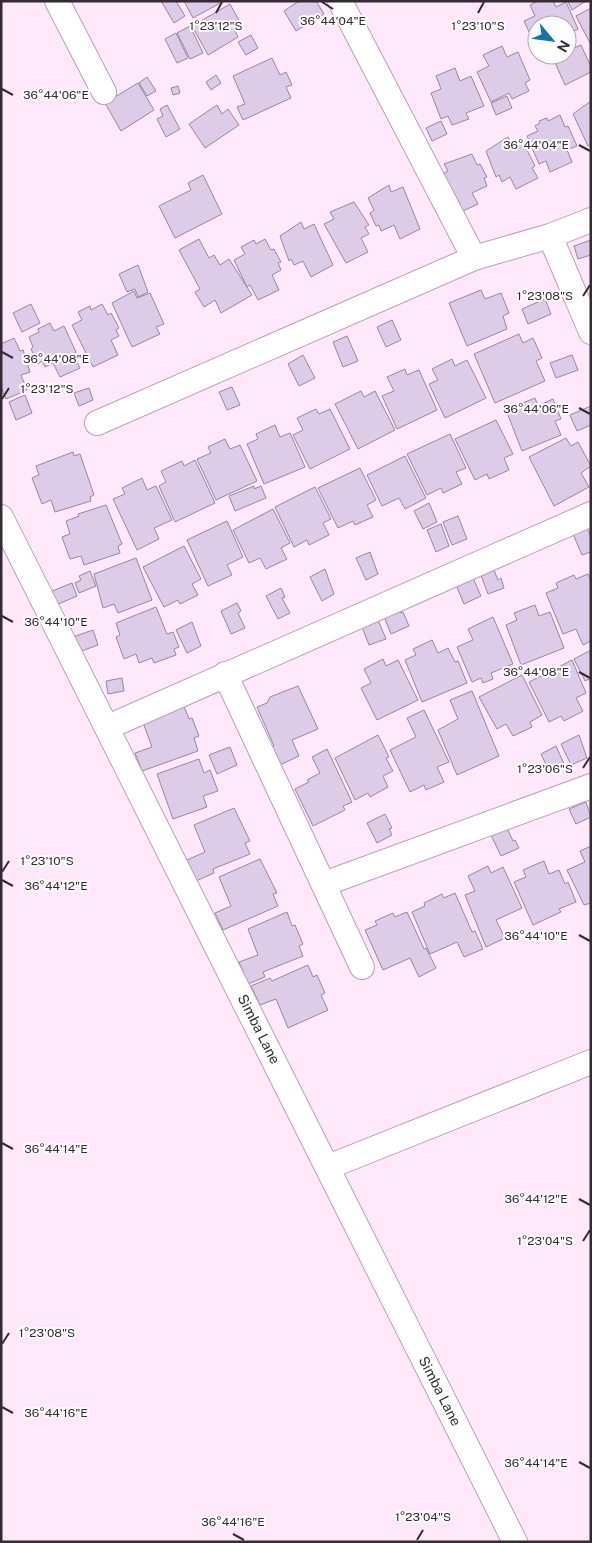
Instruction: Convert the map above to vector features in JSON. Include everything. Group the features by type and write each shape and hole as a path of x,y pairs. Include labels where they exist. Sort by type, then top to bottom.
{"street":[{"path":"57,1 104,92"},
{"path":"340,1 474,258"},
{"path":"97,423 474,258 550,236 591,220"},
{"path":"550,236 591,332"},
{"path":"108,727 591,514"},
{"name":"Simba Lane","path":"1,517 108,727 515,1542"},
{"path":"225,674 362,967"},
{"path":"324,884 591,786"},
{"path":"328,1168 591,1062"}],"building":[{"path":"161,1 176,1 185,16 174,23"},
{"path":"184,1 224,1 193,18"},
{"path":"299,1 316,1 324,14 296,31 284,11"},
{"path":"538,1 553,1 556,7 566,2 572,15 535,15 530,5"},
{"path":"569,1 586,1 572,10 568,2"},
{"path":"230,4 242,26 235,30 238,37 208,55 192,26"},
{"path":"591,8 591,45 577,18 577,15"},
{"path":"190,26 203,53 190,59 177,33"},
{"path":"176,33 188,58 177,63 165,39"},
{"path":"251,35 258,48 246,55 238,42"},
{"path":"581,45 591,67 591,72 565,85 556,65 577,65 577,47"},
{"path":"502,46 507,57 518,52 530,80 525,83 529,91 512,99 509,93 491,102 477,72 489,66 483,55"},
{"path":"272,58 280,75 286,72 292,85 286,87 291,98 243,120 237,107 245,104 233,76"},
{"path":"455,68 460,81 471,76 484,106 466,113 469,119 452,125 448,116 441,119 431,93 441,89 436,76"},
{"path":"216,75 221,83 211,90 206,82"},
{"path":"147,77 156,91 147,96 139,83"},
{"path":"138,83 154,110 121,131 105,103"},
{"path":"178,86 180,93 173,95 171,88"},
{"path":"507,96 512,108 496,115 491,103"},
{"path":"591,101 591,144 588,146 573,114"},
{"path":"167,105 180,129 166,137 157,119 163,116 160,109"},
{"path":"217,105 222,114 228,109 239,125 205,148 189,124"},
{"path":"560,115 565,127 568,126 577,146 567,150 572,162 550,172 546,161 539,164 527,136 538,131 535,126 540,123 539,121 547,118 548,121"},
{"path":"441,121 447,134 432,141 426,128"},
{"path":"508,137 512,145 522,140 535,166 532,168 538,178 516,189 510,177 502,182 499,175 496,177 486,151"},
{"path":"472,154 477,165 480,164 487,177 484,178 487,186 472,193 478,204 463,211 458,200 454,202 441,175 448,171 444,164"},
{"path":"203,175 222,214 175,238 159,206 191,190 188,183"},
{"path":"389,185 391,192 403,187 420,229 400,239 394,225 381,231 379,225 376,226 370,213 374,210 368,198"},
{"path":"354,202 369,225 365,227 369,234 361,238 368,252 346,263 324,224 334,219 330,212"},
{"path":"301,222 304,229 314,224 333,265 311,277 303,261 294,265 291,259 289,261 280,236"},
{"path":"199,239 209,258 214,255 220,265 229,259 252,295 221,313 215,300 204,307 195,292 200,289 179,250"},
{"path":"265,239 271,250 274,249 281,262 278,263 281,270 272,275 279,290 258,300 250,285 247,287 234,260 245,254 241,247 254,240 256,244"},
{"path":"591,240 591,255 578,259 574,246"},
{"path":"138,265 148,292 138,297 135,289 127,292 119,274"},
{"path":"481,290 485,299 501,293 509,313 503,316 507,329 467,346 449,303"},
{"path":"134,291 137,298 150,293 164,324 156,327 160,334 132,347 112,303"},
{"path":"545,299 551,314 528,324 522,309"},
{"path":"31,304 40,323 22,332 13,313"},
{"path":"102,304 108,315 111,313 119,328 116,330 119,336 111,340 118,355 93,367 72,325 82,320 78,312 90,306 91,310"},
{"path":"392,320 401,340 386,347 377,327"},
{"path":"50,323 54,331 64,326 76,352 73,354 80,368 60,377 53,363 45,367 42,361 38,364 31,349 33,347 29,337 39,332 38,329"},
{"path":"519,334 523,343 533,338 542,358 536,361 545,381 495,403 474,354"},
{"path":"347,336 358,361 343,367 333,342"},
{"path":"14,338 20,351 23,350 30,372 21,375 27,390 6,399 1,387 1,344"},
{"path":"303,355 315,378 299,386 288,364"},
{"path":"572,355 578,370 556,378 550,363"},
{"path":"452,359 455,366 467,360 486,398 445,418 429,384 438,380 432,369"},
{"path":"405,369 407,375 419,370 437,410 397,429 382,396 394,391 387,377"},
{"path":"232,387 240,405 227,410 219,392"},
{"path":"89,388 93,400 79,406 74,393"},
{"path":"361,391 364,397 375,391 395,430 358,449 335,404"},
{"path":"25,395 32,413 16,420 9,402"},
{"path":"535,398 538,406 553,399 561,419 555,421 561,435 522,451 506,410"},
{"path":"591,406 591,425 577,431 570,415"},
{"path":"316,409 319,414 330,409 350,449 310,469 293,435 303,430 297,418"},
{"path":"496,420 513,454 504,458 509,470 489,479 487,474 475,480 455,439"},
{"path":"275,425 280,437 290,433 305,467 264,484 247,444 258,439 256,434"},
{"path":"450,434 466,468 456,472 462,484 443,493 441,488 427,495 407,454"},
{"path":"566,438 571,446 578,442 591,466 581,473 589,487 554,506 529,457"},
{"path":"225,439 230,449 240,445 257,481 216,500 197,459 211,453 208,447"},
{"path":"73,452 74,456 80,454 94,495 90,497 91,501 55,512 51,500 42,504 32,478 39,475 36,466"},
{"path":"405,456 426,498 405,509 399,498 382,506 367,475"},
{"path":"195,460 215,503 175,522 159,486 166,482 161,471 182,461 184,466"},
{"path":"360,468 376,500 367,505 373,517 355,525 353,521 338,528 318,488"},
{"path":"142,478 147,490 156,486 172,520 154,528 159,539 137,550 113,499 125,494 122,488"},
{"path":"254,486 254,489 261,486 266,498 235,511 229,496"},
{"path":"315,487 331,519 323,523 329,535 309,545 307,540 294,547 275,507"},
{"path":"429,503 437,522 423,529 414,511"},
{"path":"106,505 122,544 118,546 120,553 84,565 81,556 70,559 62,537 70,534 66,521 79,516 78,514"},
{"path":"273,509 290,543 281,548 287,559 266,569 260,558 249,563 233,530"},
{"path":"458,516 467,539 452,545 443,522"},
{"path":"227,521 243,557 227,565 232,575 208,586 187,540"},
{"path":"441,524 449,546 436,552 427,530"},
{"path":"587,528 591,536 591,552 582,555 573,534"},
{"path":"184,546 201,579 192,584 198,595 180,604 178,600 164,607 143,567"},
{"path":"370,552 378,574 366,580 356,558"},
{"path":"136,558 152,600 118,613 114,604 103,608 94,574"},
{"path":"492,565 498,580 501,578 504,588 488,594 479,570"},
{"path":"325,569 334,594 322,601 310,577"},
{"path":"90,571 96,586 79,593 75,583 81,580 79,576"},
{"path":"588,574 591,581 591,641 583,645 576,629 563,634 546,593 558,588 556,583 574,575 576,579"},
{"path":"473,578 481,596 464,604 456,585"},
{"path":"72,583 77,596 56,605 50,592"},
{"path":"281,588 285,597 282,598 290,613 278,619 266,596"},
{"path":"237,603 241,611 238,613 245,628 231,634 221,611"},
{"path":"535,605 539,616 550,612 564,648 521,665 506,625 517,620 514,613"},
{"path":"156,607 167,634 173,632 179,647 174,649 176,655 154,663 152,658 139,663 136,654 124,659 116,637 120,635 116,623"},
{"path":"398,607 400,613 403,612 409,626 391,634 383,614"},
{"path":"493,617 513,664 491,673 493,679 483,683 481,678 472,682 457,647 473,640 468,629"},
{"path":"378,620 386,639 369,645 362,627"},
{"path":"192,622 201,646 187,653 176,630"},
{"path":"93,630 98,645 79,652 73,637"},
{"path":"432,640 438,653 448,648 455,662 458,661 467,683 422,702 405,660 416,655 413,649"},
{"path":"591,650 591,684 589,679 585,681 574,659"},
{"path":"383,659 386,666 398,660 418,700 377,720 361,688 371,683 364,669"},
{"path":"572,660 586,693 576,698 583,711 564,721 561,716 549,722 529,682"},
{"path":"522,675 542,715 530,722 532,727 513,736 506,724 497,729 479,697"},
{"path":"122,678 124,691 108,694 106,681"},
{"path":"298,686 318,729 292,740 299,756 278,766 271,748 274,746 257,707 267,703 270,697"},
{"path":"472,691 499,756 457,775 438,730 458,719 450,700"},
{"path":"183,704 189,719 192,718 199,736 194,738 198,751 142,771 135,753 152,747 142,720"},
{"path":"424,710 449,762 437,767 444,782 426,790 424,785 410,792 390,750 416,737 407,718"},
{"path":"378,735 389,757 386,758 393,771 383,776 388,787 370,797 368,793 355,800 335,758"},
{"path":"579,735 587,758 571,765 561,744"},
{"path":"556,746 565,766 550,773 541,754"},
{"path":"230,747 237,765 217,774 209,755"},
{"path":"327,749 352,802 343,806 345,810 313,826 295,789 309,782 307,780 320,773 312,757"},
{"path":"199,759 204,773 210,770 218,791 203,796 207,807 173,819 157,774"},
{"path":"586,802 591,817 576,824 569,809"},
{"path":"234,808 250,841 245,843 250,854 213,869 214,873 196,881 187,860 205,852 194,825"},
{"path":"385,814 392,828 389,829 392,835 377,843 367,823"},
{"path":"507,828 513,841 515,840 519,848 501,856 491,835"},
{"path":"591,846 591,903 584,905 567,870 585,862 580,851"},
{"path":"260,859 277,893 273,894 278,906 223,930 215,913 231,906 219,877"},
{"path":"544,861 549,874 559,870 565,884 568,882 576,902 559,909 561,912 533,925 514,882 526,877 523,870"},
{"path":"488,866 491,873 503,867 522,908 496,920 505,938 486,947 465,895 475,891 468,876"},
{"path":"455,893 472,932 475,931 483,949 464,957 457,942 430,954 412,912 425,906 424,903 442,894 444,898"},
{"path":"287,912 292,926 295,925 303,944 299,946 303,956 263,972 265,977 248,984 239,962 258,955 248,929"},
{"path":"407,912 424,949 426,948 436,968 419,977 410,958 383,970 365,930 377,925 375,921 393,913 395,917"},
{"path":"308,965 313,977 317,975 325,993 321,995 328,1010 288,1028 276,999 260,1005 251,986 270,978 272,981"}]}
